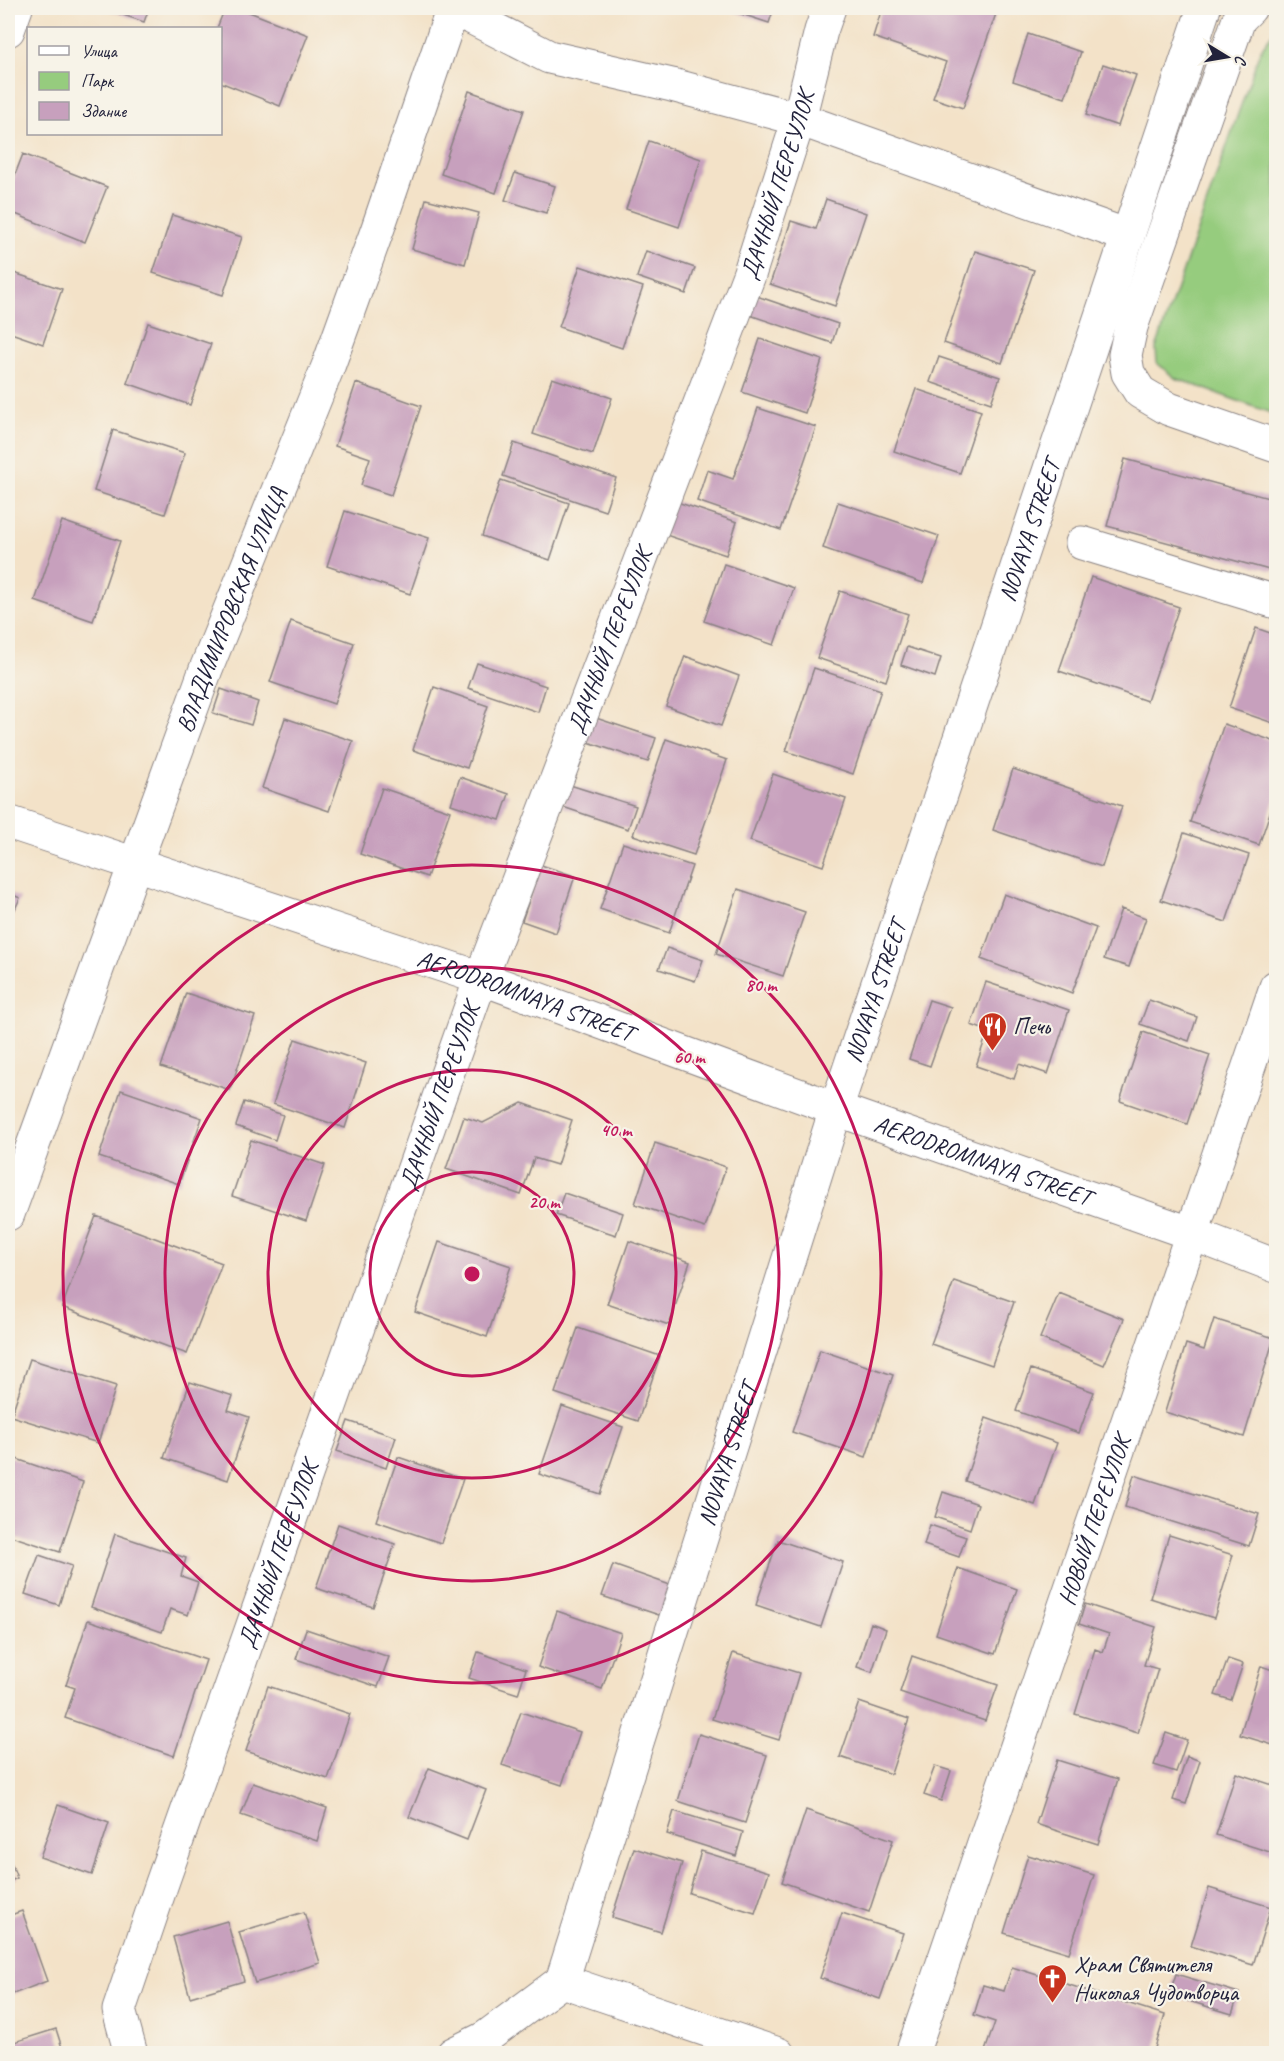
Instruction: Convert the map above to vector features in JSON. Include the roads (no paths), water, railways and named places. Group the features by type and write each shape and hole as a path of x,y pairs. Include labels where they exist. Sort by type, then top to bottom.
{"street":[{"path":"8,30 16,8"},
{"path":"453,8 549,57 672,85 799,119 1128,236"},
{"name":"ВЛАДИМИРОВСКАЯ УЛИЦА","path":"8,1214 206,669 329,364 453,8"},
{"name":"ДАЧНЫЙ ПЕРЕУЛОК","path":"131,2054 119,2010 165,1875 481,978 749,275 799,119 829,8"},
{"name":"NOVAYA STREET","path":"562,1981 836,1109 1204,8"},
{"path":"1250,8 1239,19 1131,327 1125,355 1128,373 1140,392 1169,409 1276,446"},
{"path":"1082,543 1276,602"},
{"name":"AERODROMNAYA STREET","path":"8,822 481,978 836,1109 1193,1234 1276,1266"},
{"name":"НОВЫЙ ПЕРЕУЛОК","path":"912,2054 1276,987"},
{"path":"453,2054 482,2046 562,1981 778,2054"}],"place":[{"name":"Печь","path":"992,1052"},
{"name":"Храм Святителя Николая Чудотворца","path":"1053,2004"}]}
